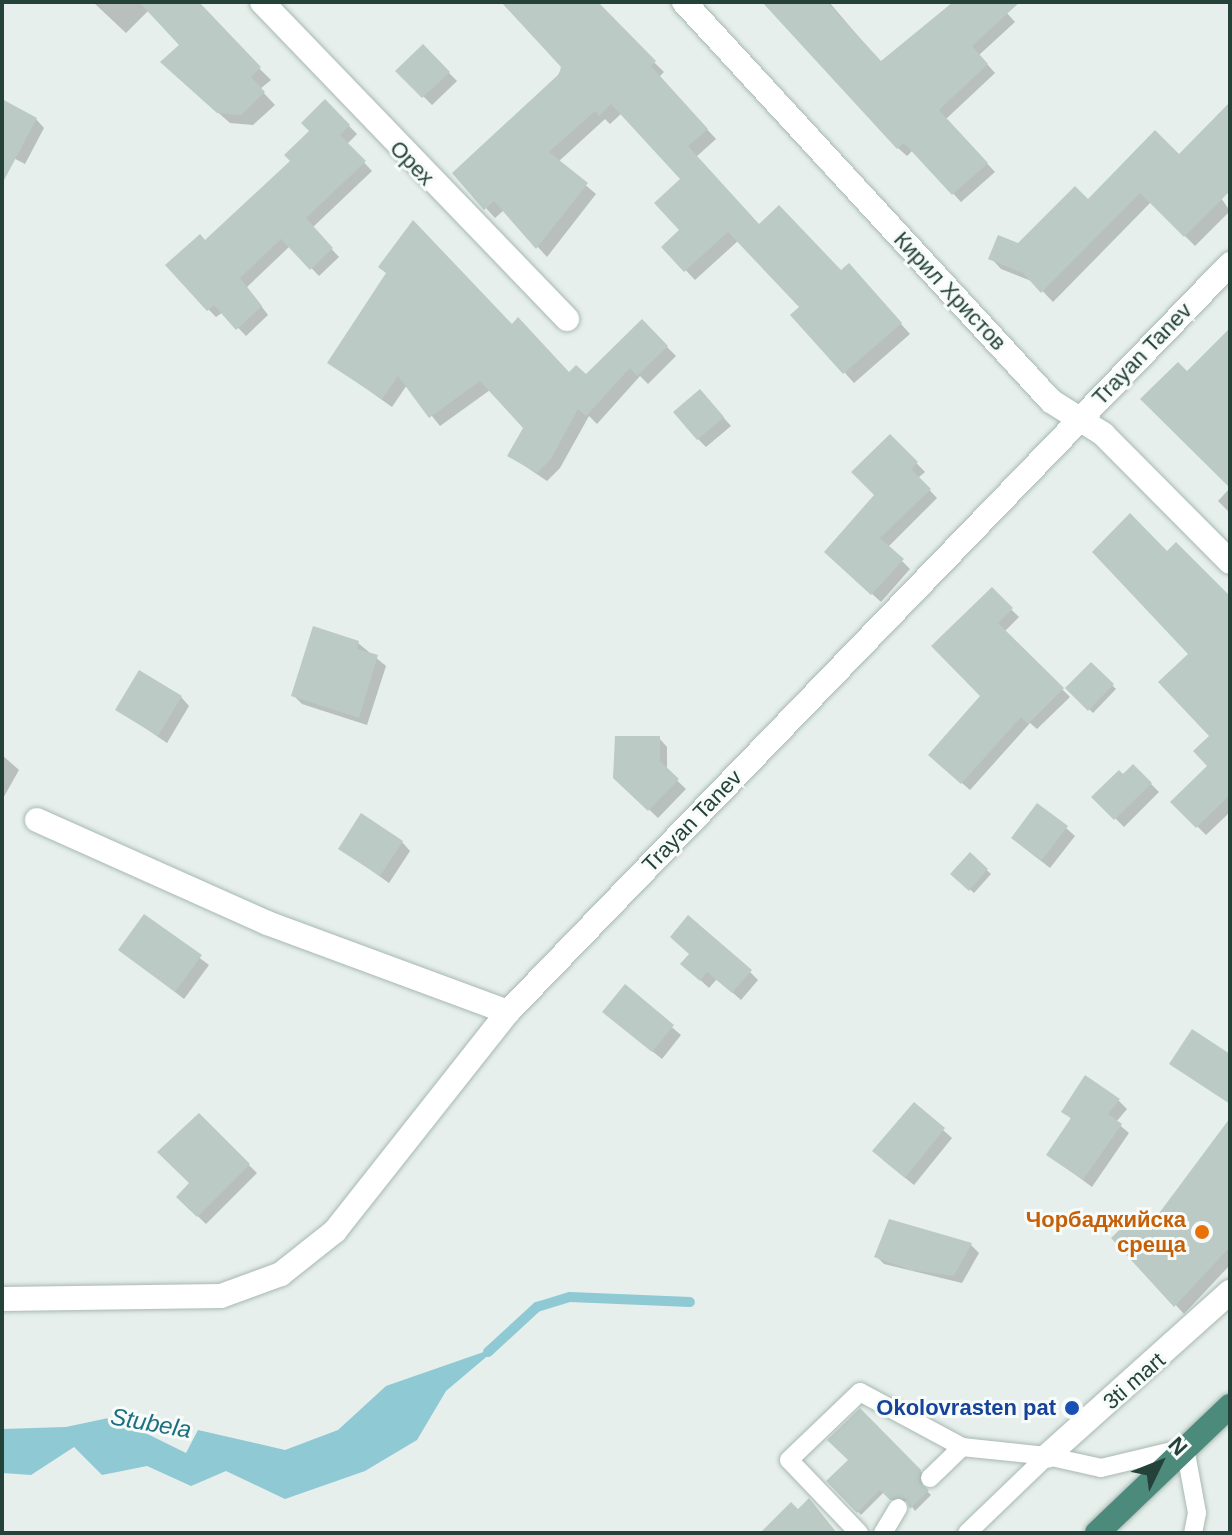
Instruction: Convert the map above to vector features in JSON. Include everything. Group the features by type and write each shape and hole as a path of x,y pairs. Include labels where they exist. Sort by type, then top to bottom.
{"highway":[{"path":"1097,1533 1230,1406"}],"street":[{"name":"Орех","path":"262,2 567,319"},
{"name":"Кирил Христов","path":"684,2 1051,401 1103,434 1230,562"},
{"name":"Trayan Tanev","path":"2,1299 221,1296 281,1274 335,1231 508,1012 1230,264"},
{"path":"37,820 267,923 508,1012"},
{"name":"3ti mart","path":"1047,1456 1230,1292"}],"lane":[{"path":"859,1533 789,1460 860,1392 962,1447 1047,1456 1101,1468 1185,1448 1197,1513 1193,1533"},
{"path":"930,1478 962,1447"},
{"name":"3ti mart","path":"967,1533 1047,1456"},
{"path":"883,1533 898,1508"}],"water":[{"path":"498,1347 446,1391 417,1440 365,1471 285,1499 226,1471 191,1486 147,1466 102,1475 74,1447 31,1475 2,1473 2,1429 66,1427 113,1417 186,1453 198,1430 285,1450 338,1430 386,1386"}],"building":[{"path":"139,2 199,2 261,67 251,77 265,92 241,115 217,113 160,62 179,45"},
{"path":"501,2 598,2 656,61 651,66 708,129 688,146 759,224 779,205 841,270 849,263 902,323 843,374 790,315 799,307 728,232 684,272 661,247 679,230 654,203 680,179 611,104 599,116 595,111 549,152 588,183 536,249 494,201 484,210 452,173 559,74 561,67"},
{"path":"762,2 827,2 881,61 953,2 1020,2 972,46 988,64 939,110 988,163 952,195 904,143 897,149"},
{"path":"423,44 450,72 422,98 395,71"},
{"path":"2,99 37,118 2,184"},
{"path":"325,99 350,125 340,135 366,161 306,218 333,248 310,270 281,239 240,278 262,306 236,330 214,305 207,311 165,265 200,234 205,240 290,161 284,155 309,131 301,123"},
{"path":"1230,102 1230,191 1184,237 1140,193 1041,293 1023,273 988,259 998,235 1018,243 1075,186 1088,199 1155,130 1179,154"},
{"path":"413,220 512,324 518,317 569,372 576,365 586,374 642,319 668,346 637,376 630,368 586,416 578,409 551,459 537,473 507,456 523,428 480,381 429,418 398,376 382,399 327,363 386,273 378,267"},
{"path":"1230,328 1230,488 1140,399 1178,362 1187,371"},
{"path":"700,389 724,417 697,440 673,412"},
{"path":"890,434 918,462 911,469 931,489 880,538 904,559 871,595 824,552 874,495 851,472"},
{"path":"1130,513 1167,551 1176,542 1230,596 1230,795 1196,828 1170,802 1207,766 1193,751 1209,736 1158,682 1188,654 1092,552"},
{"path":"992,587 1013,608 998,623 1064,688 1028,724 1021,717 961,784 928,755 980,696 931,646"},
{"path":"313,626 359,641 357,649 378,655 359,718 291,696"},
{"path":"1091,662 1114,684 1088,711 1065,688"},
{"path":"139,670 182,696 158,736 115,710"},
{"path":"615,736 660,736 660,761 679,779 648,811 613,778"},
{"path":"1133,764 1152,783 1114,820 1091,797 1119,770 1123,774"},
{"path":"1037,803 1068,826 1041,861 1011,838"},
{"path":"361,813 403,841 380,876 338,849"},
{"path":"970,852 988,869 969,891 950,874"},
{"path":"144,914 202,955 175,992 118,950"},
{"path":"688,915 752,970 732,993 707,972 700,981 680,964 689,954 670,937"},
{"path":"625,984 674,1025 652,1052 602,1012"},
{"path":"1192,1029 1230,1054 1230,1104 1169,1064"},
{"path":"1085,1075 1120,1099 1108,1114 1122,1124 1083,1180 1046,1155 1071,1118 1061,1112"},
{"path":"914,1102 945,1128 905,1178 872,1151"},
{"path":"199,1113 250,1164 197,1217 176,1197 189,1183 157,1152"},
{"path":"1230,1118 1230,1247 1174,1307 1111,1238 1138,1212 1151,1224"},
{"path":"889,1219 972,1243 954,1276 911,1270 874,1257"},
{"path":"860,1408 921,1470 919,1482 929,1490 910,1509 905,1498 890,1500 880,1490 857,1513 826,1481 848,1460 827,1440"},
{"path":"809,1498 837,1533 760,1533 791,1502 798,1509"}],"waterway":[{"path":"488,1352 537,1307 570,1297 690,1302"}],"place":[{"name":"Чорбаджийска среща","path":"1202,1232"},
{"name":"Okolovrasten pat","path":"1072,1408"}],"water label":[{"name":"Stubela","path":"151,1423"}]}
